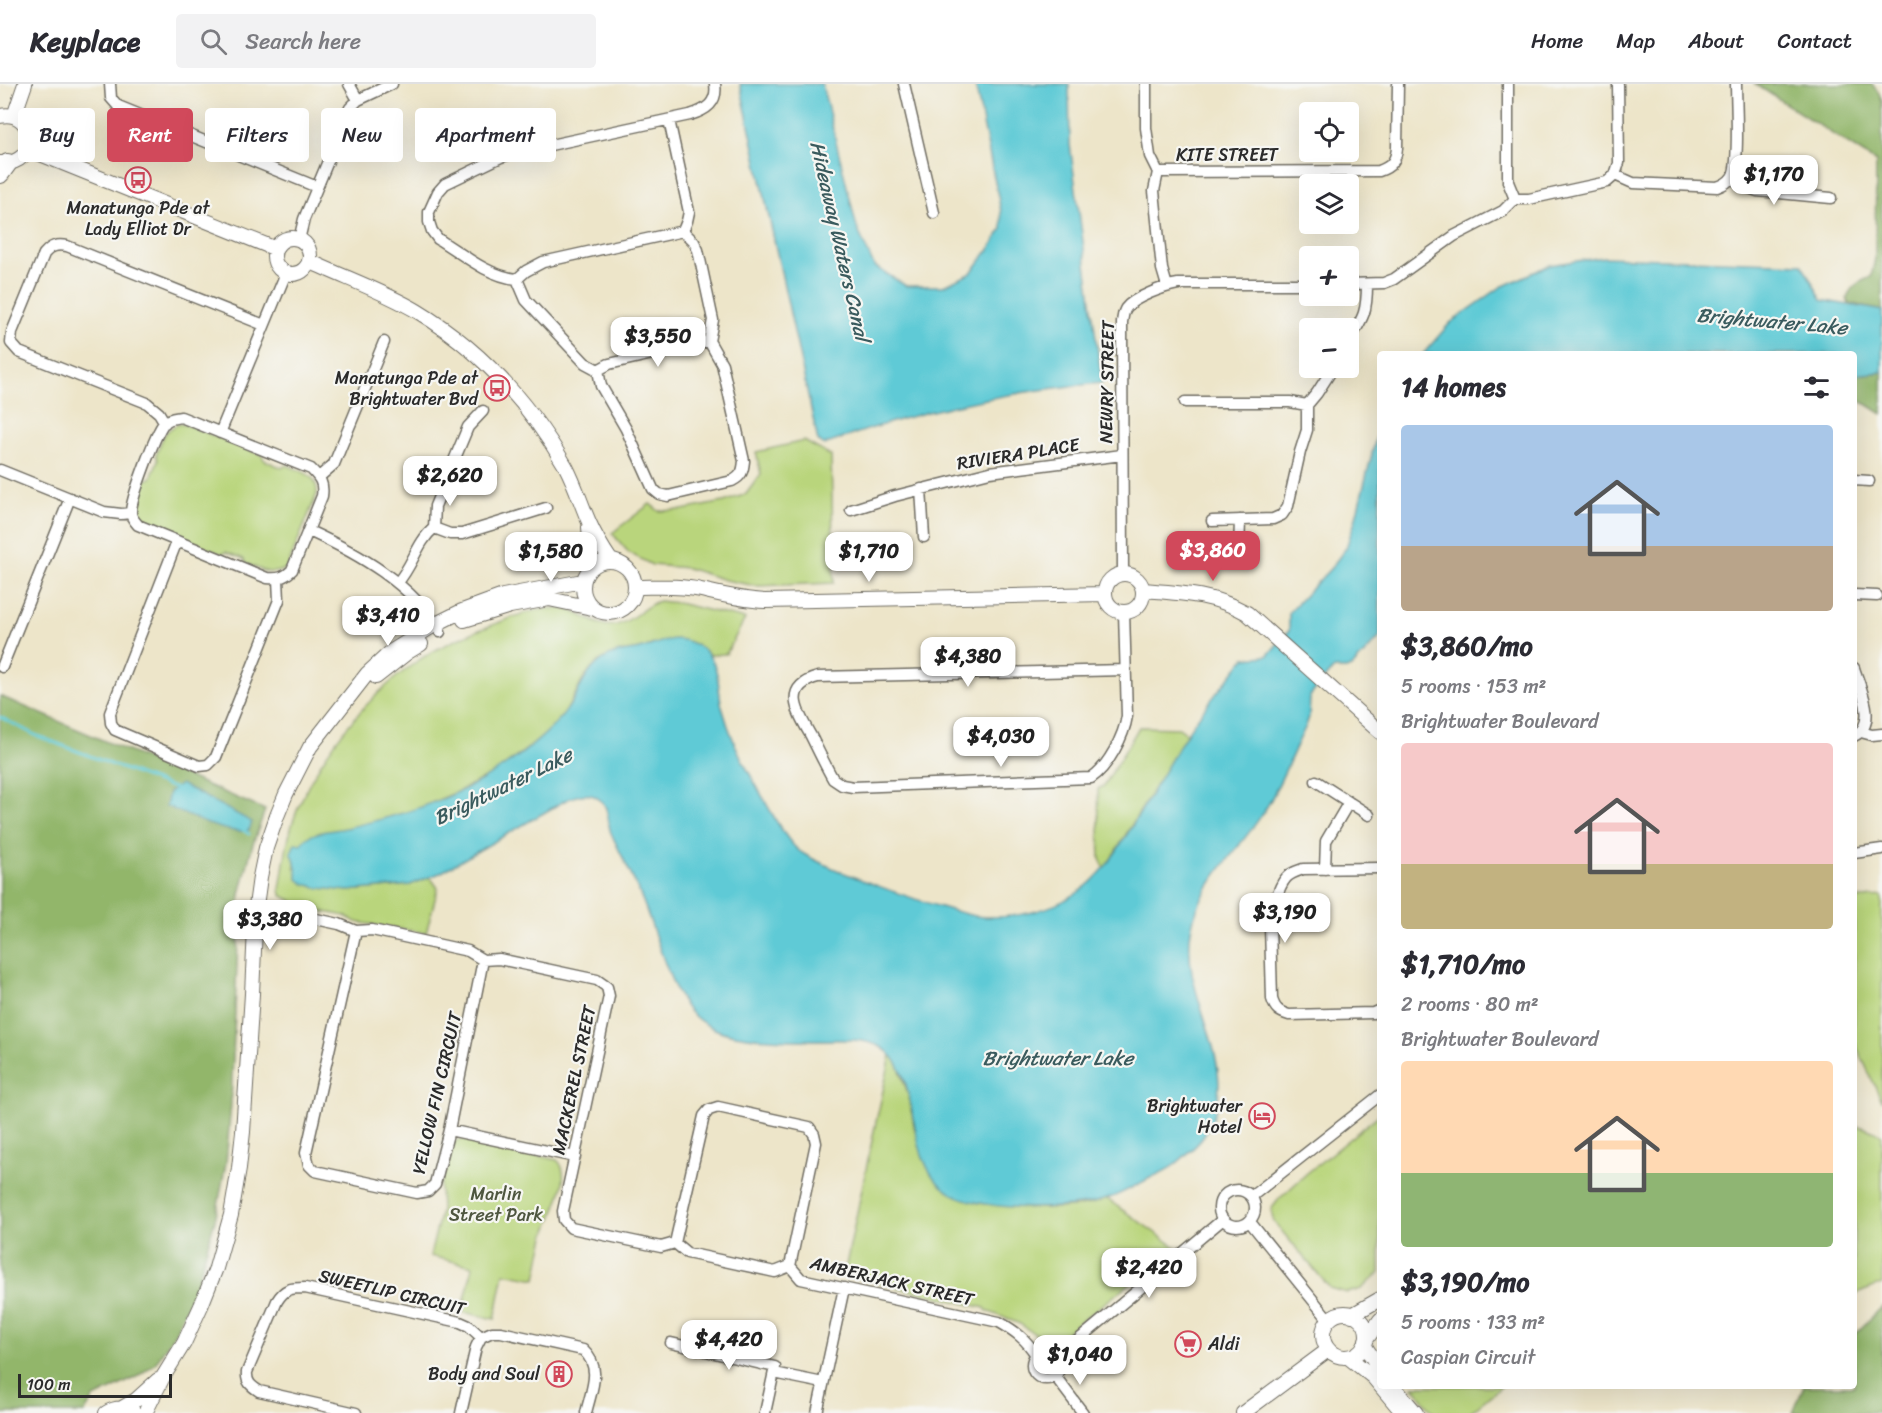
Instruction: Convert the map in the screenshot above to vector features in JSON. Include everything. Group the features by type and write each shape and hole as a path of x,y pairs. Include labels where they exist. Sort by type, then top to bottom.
{"street":[{"path":"7,116 25,84"},
{"path":"110,84 111,98 118,106 317,187"},
{"path":"349,84 358,100"},
{"path":"299,240 304,219 350,108 358,100 392,84"},
{"path":"517,279 495,274 438,239 432,231 429,212 438,192 446,184 513,153 669,120 704,110 713,102 716,94 715,84"},
{"path":"904,84 934,213"},
{"path":"1146,84 1146,128 1150,156 1158,172 1154,191 1162,269 1167,286"},
{"name":"KITE STREET","path":"1158,172 1379,171 1389,168 1396,156 1397,148 1398,84"},
{"path":"1508,84 1508,182 1515,199"},
{"path":"1359,284 1384,283 1394,279 1454,236 1503,211 1515,199 1529,200 1607,182 1615,175 1619,163 1618,84"},
{"path":"1615,175 1633,183 1717,187 1725,184 1732,178 1736,165 1736,84"},
{"path":"669,120 689,212 683,231"},
{"path":"3,167 18,160"},
{"path":"60,162 276,249"},
{"path":"1732,178 1757,191 1831,198"},
{"path":"517,279 525,271 543,262 683,231"},
{"path":"598,370 601,386 626,429 653,489 659,494 668,496 739,478 744,461 722,364 710,341 712,320 698,250 694,242 683,231"},
{"path":"284,240 299,240 309,250 309,261 303,271 286,273 277,266 274,255 276,249 284,240"},
{"path":"165,423 159,413 147,404 19,352 11,343 16,322 44,254 50,247 57,244 67,246 264,326"},
{"path":"309,261 385,294 417,311 489,364 530,413 566,467 589,522 611,561"},
{"path":"220,433 286,273"},
{"path":"517,279 526,300 585,363 598,370"},
{"name":"NEWRY STREET","path":"1123,574 1123,315 1126,308 1167,286 1178,284 1299,284"},
{"path":"1359,324 1364,316 1367,302 1367,284"},
{"path":"598,370 609,364 710,341"},
{"path":"319,477 334,464 384,342"},
{"path":"1212,521 1273,519 1282,515 1288,506 1307,430 1307,405 1327,378"},
{"path":"1185,402 1290,402 1307,405"},
{"path":"398,582 411,564 424,536 434,528 435,506 447,476 468,427 483,411"},
{"path":"182,417 311,469 319,477 324,485 322,496 292,570 286,575 278,579 267,578 138,525 134,520 131,513 133,498 160,430 165,423 170,419 182,417"},
{"name":"RIVIERA PLACE","path":"851,510 990,472 1122,455"},
{"path":"0,470 104,512 131,513"},
{"path":"1857,480 1869,481"},
{"path":"921,489 924,537"},
{"path":"2,667 70,498"},
{"path":"434,528 450,534 462,534 546,508"},
{"path":"1239,520 1239,553"},
{"path":"589,522 591,555 583,594 586,602 592,608"},
{"path":"309,531 334,542 398,582 419,602 438,628"},
{"path":"177,541 110,713 111,723 115,730 199,766 208,765 216,757 279,600 278,579"},
{"path":"145,1413 184,1343 201,1306 216,1268 231,1215 243,1132 256,906 266,848 286,794 310,747 367,674 392,651 438,628 510,606 549,598 608,614 616,613 630,603 635,587 630,573 618,563 611,561 595,565 586,576 503,596 462,611 438,628"},
{"path":"1123,574 1134,577 1143,590 1143,596 1137,607 1124,612 1109,605 1105,594 1110,580 1114,576 1123,574"},
{"path":"635,587 673,586 747,601 1105,594"},
{"path":"1143,590 1205,596 1247,613 1377,729"},
{"path":"1857,595 1877,596"},
{"path":"1124,612 1127,716 1125,729 1101,771 1090,778 853,787 842,785 833,779 796,709 797,690 802,683 818,677 1125,670"},
{"path":"1857,678 1867,713 1867,722 1858,734"},
{"path":"1858,734 1882,734"},
{"path":"1316,781 1369,815"},
{"path":"1325,869 1326,842 1349,802"},
{"path":"1857,853 1882,849"},
{"path":"1377,868 1303,869 1286,877 1271,914 1272,999 1275,1007 1289,1015 1377,1011"},
{"name":"MACKEREL STREET","path":"256,906 339,924 356,931 372,930 468,951 483,960 499,959 597,980 607,987 609,996 563,1211 564,1220"},
{"name":"YELLOW FIN CIRCUIT","path":"356,931 306,1153 309,1166 315,1171 417,1193 428,1191 435,1184 449,1130 483,960"},
{"path":"1252,1196 1377,1097"},
{"path":"675,1243 704,1116 710,1110 718,1107 809,1127 814,1134 816,1143 789,1266"},
{"path":"449,1130 575,1156"},
{"path":"1234,1190 1247,1192 1252,1196 1256,1207 1250,1222 1233,1226 1222,1220 1218,1208 1223,1196 1234,1190"},
{"name":"AMBERJACK STREET","path":"564,1220 571,1228 661,1247 675,1243 687,1253 775,1272 789,1266 801,1279 999,1322 1021,1335 1036,1355"},
{"path":"1058,1357 1222,1220"},
{"path":"1250,1222 1329,1320"},
{"name":"SWEETLIP CIRCUIT","path":"357,1413 259,1391 250,1386 247,1372 282,1292 292,1288 305,1288 452,1320 469,1326 481,1337 476,1347 461,1413"},
{"path":"817,1413 844,1288"},
{"path":"1352,1315 1377,1301"},
{"path":"1377,1325 1365,1343 1356,1354 1348,1357 1334,1355 1323,1338 1325,1325 1329,1320 1340,1314 1352,1315 1362,1322 1367,1334 1365,1343 1377,1364"},
{"path":"481,1337 492,1332 501,1332 583,1350 591,1358 594,1366 586,1413"},
{"path":"671,1343 775,1366 765,1413"},
{"path":"1243,1413 1329,1350"},
{"path":"1048,1351 1058,1357 1060,1369 1055,1376 1046,1379 1037,1376 1032,1368 1036,1355 1048,1351"},
{"path":"1348,1357 1377,1382"},
{"path":"774,1373 823,1383"},
{"path":"1055,1376 1083,1413"},
{"path":"106,1413 114,1409 128,1411 136,1400 163,1377"},
{"path":"1383,1389 1403,1413"},
{"path":"1396,1389 1416,1413"}],"green space":[{"path":"1755,84 1872,84 1879,93 1882,101 1882,311 1849,303 1847,299 1850,291 1856,285 1871,277 1875,259 1876,162"},
{"path":"1882,372 1882,414 1857,400 1857,375"},
{"path":"179,424 187,425 262,455 264,460 282,468 286,465 297,469 307,474 315,482 317,494 287,568 276,572 261,570 245,563 244,559 226,552 222,554 145,523 140,518 137,502 145,480 151,478 158,460 156,455 164,436"},
{"path":"804,441 831,456 834,583 756,586 725,580 687,568 652,565 629,553 612,533 650,504 659,511 682,510 724,502 746,494 761,474 756,452"},
{"path":"659,601 678,603 745,619 726,654 710,655 696,644 654,644 615,653 599,661 585,676 565,713 544,736 496,772 457,792 417,809 372,822 295,858 295,868 348,891 410,885 430,877 438,888 426,933 356,922 345,916 305,908 281,895 280,889 290,831 317,770 362,710 397,676 442,646 525,613 561,608 604,625 616,625"},
{"path":"0,696 265,810 252,847 240,894 231,1104 226,1163 216,1216 198,1280 176,1331 155,1364 135,1378 94,1398 84,1413 0,1413"},
{"path":"1139,727 1179,728 1187,734 1105,869 1100,859 1098,789 1104,786"},
{"path":"1882,896 1882,1101 1857,1047 1857,899"},
{"path":"891,1055 897,1062 908,1094 915,1131 978,1203 1060,1208 1092,1204 1107,1199 1177,1248 1056,1340 1045,1341 1020,1324 987,1311 985,1308 844,1275"},
{"path":"1377,1116 1377,1276 1361,1289 1347,1293 1330,1288 1274,1222 1272,1208 1306,1174"},
{"path":"1857,1126 1882,1135 1882,1284 1857,1294"},
{"name":"Marlin Street Park","path":"461,1139 557,1160 562,1167 560,1197 545,1237 536,1279 504,1273 495,1319 462,1312 473,1266 430,1256 441,1211 440,1187 449,1149 453,1142"},
{"path":"1882,1307 1882,1413 1793,1413 1803,1389 1857,1389 1857,1332"},
{"path":"1415,1389 1498,1389 1469,1413 1434,1413"}],"water":[{"name":"Hideaway Waters Canal","path":"740,84 822,84 857,228 874,266 906,286 943,286 970,274 1002,229 1001,211 975,84 1069,84 1070,145 1102,383 1031,391 961,404 892,422 824,445 818,441"},
{"name":"Brightwater Lake","path":"1604,257 1802,264 1822,300 1882,311 1882,372 1857,375 1857,351 1426,351 1450,323 1501,287 1550,265"},
{"name":"Brightwater Lake","path":"1377,434 1377,640 1353,666 1346,669 1335,669 1329,673 1310,696 1306,726 1268,805 1203,895 1191,930 1190,957 1194,983 1216,1060 1219,1085 1216,1110 1199,1143 1172,1167 1113,1197 1085,1204 1044,1208 999,1206 960,1197 946,1190 932,1175 917,1137 903,1075 894,1059 881,1047 854,1040 739,1036 722,1032 697,1019 684,1004 677,991 635,882 611,833 608,813 605,806 595,796 580,795 566,800 440,873 410,885 348,891 319,888 304,884 298,879 291,853 295,843 301,844 308,837 319,833 422,807 462,791 498,770 548,732 568,708 589,672 604,659 617,653 677,639 696,645 710,657 717,675 721,701 731,735 747,770 779,825 797,849 858,878 918,900 969,915 1008,916 1044,909 1077,893 1097,877 1113,857 1186,735 1207,705 1245,658 1267,656 1289,631 1289,612 1331,568 1346,548"},
{"path":"181,784 252,822 249,830 219,828 166,806 169,792"}],"waterway":[{"path":"0,717 35,735 176,789"},
{"path":"243,830 249,834"}],"place":[{"name":"Manatunga Pde at Lady Elliot Dr","path":"138,180"},
{"name":"Manatunga Pde at Brightwater Bvd","path":"497,388"},
{"name":"Brightwater Hotel","path":"1262,1116"},
{"name":"Aldi","path":"1188,1344"},
{"name":"Body and Soul","path":"559,1374"}]}
